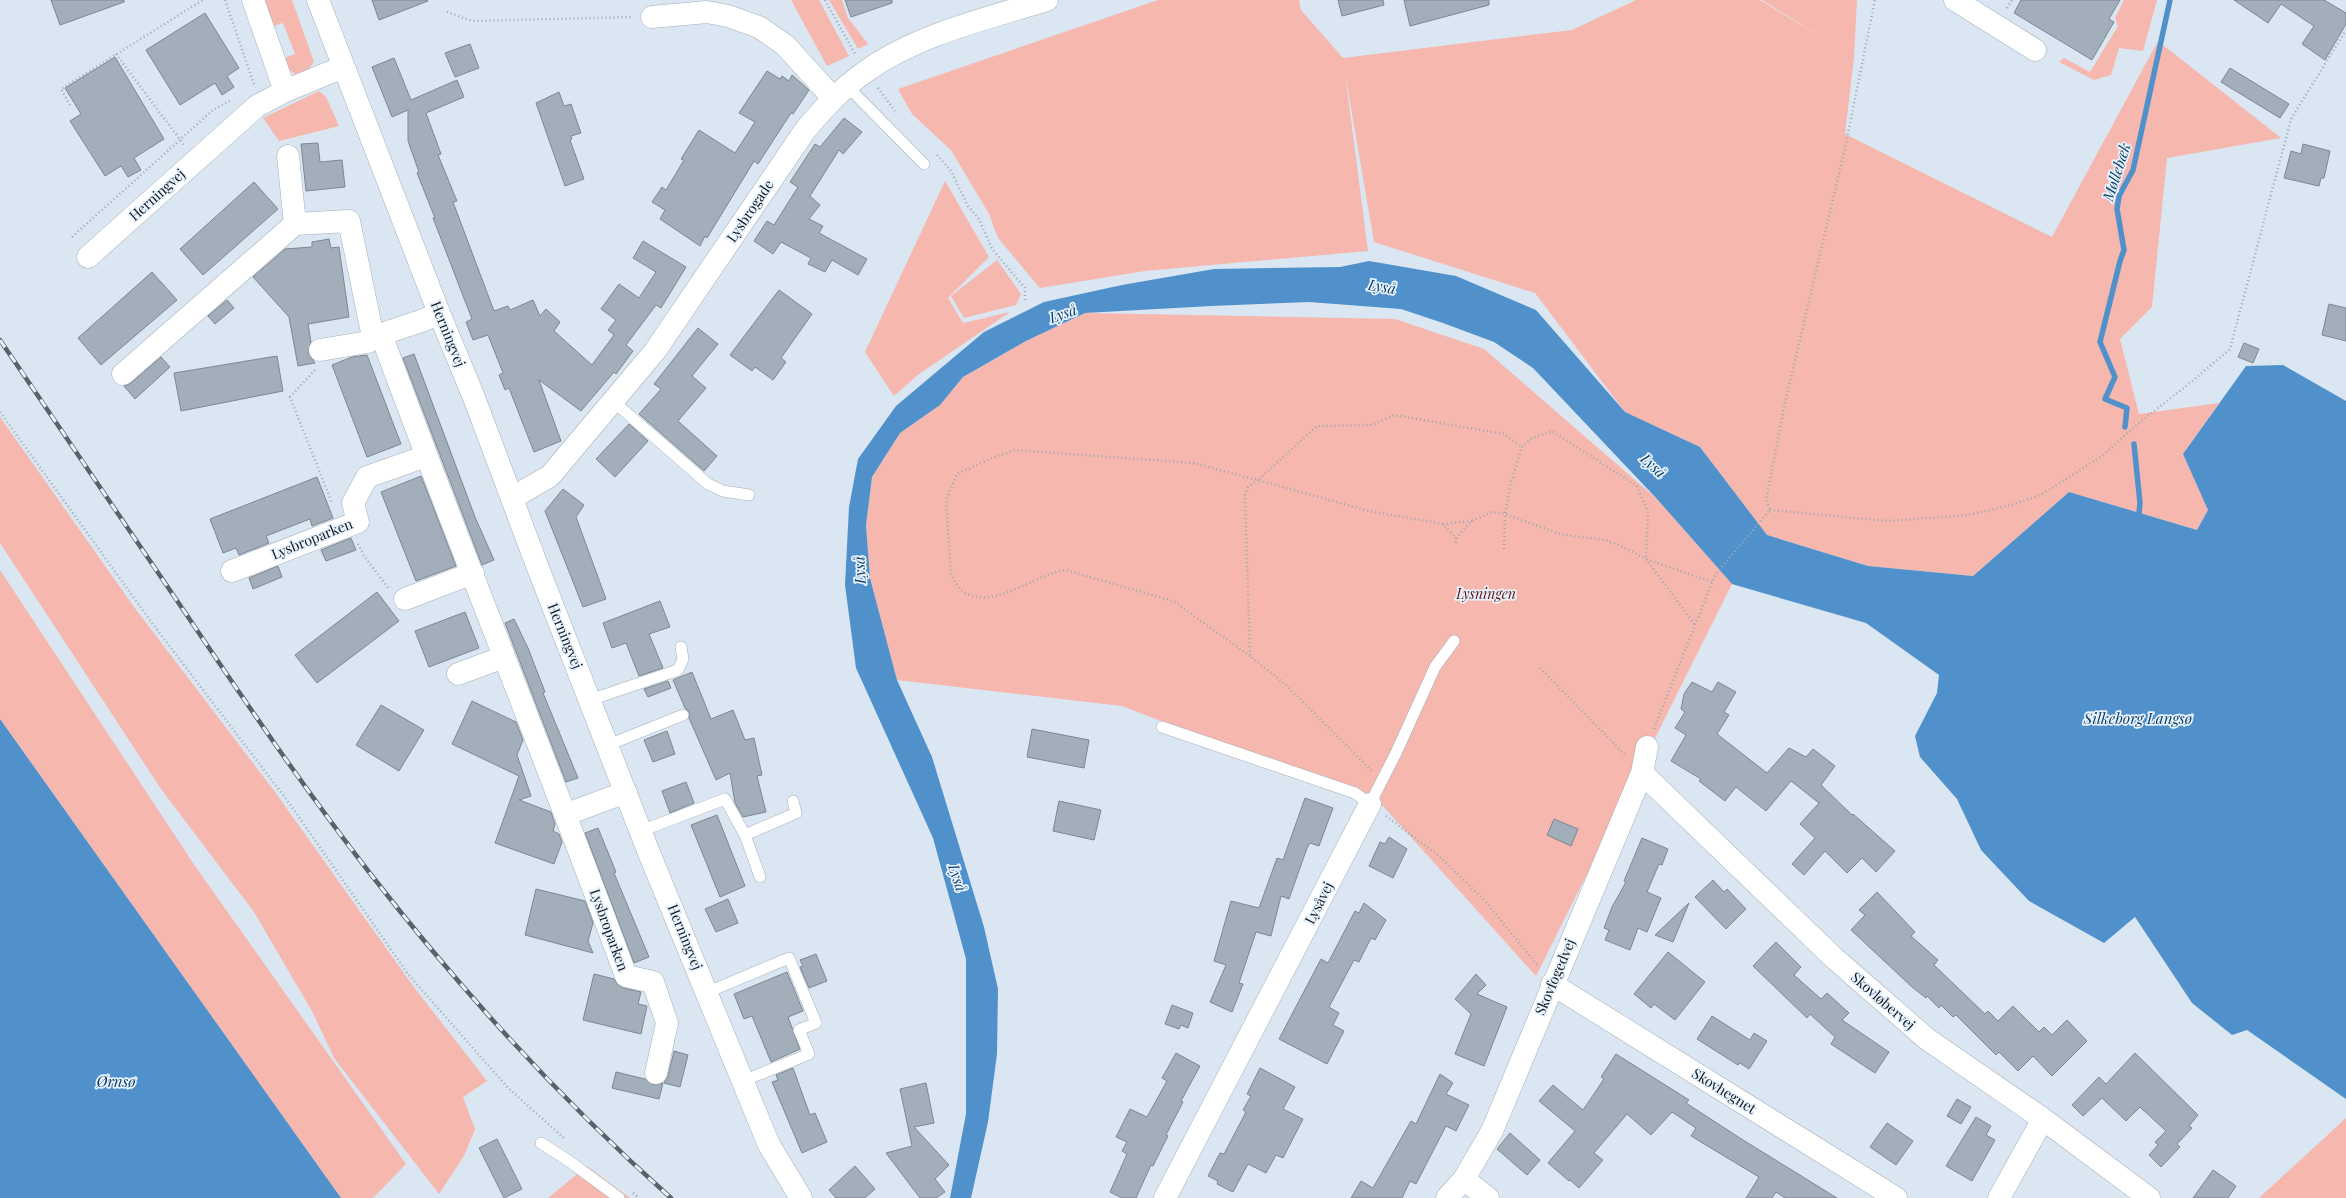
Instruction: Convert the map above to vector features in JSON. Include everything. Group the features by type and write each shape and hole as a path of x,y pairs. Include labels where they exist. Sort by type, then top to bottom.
{"street":[{"path":"253,0 285,91"},
{"name":"Herningvej","path":"318,0 439,313 473,395 641,831 708,992 742,1081 769,1145 801,1198"},
{"name":"Lysbrogade","path":"512,498 550,476 655,351 806,129 840,92 861,63 921,41 1046,0"},
{"path":"1955,0 2035,50"},
{"path":"652,17 707,12 728,16 759,27 785,45 840,92"},
{"name":"Herningvej","path":"88,257 195,160 260,104 285,91 343,67"},
{"path":"123,374 295,224 288,156"},
{"name":"Lysbroparken","path":"295,224 349,221 377,336 473,574 504,657 567,814 626,976 653,982 667,1023 656,1073"},
{"path":"320,350 368,342 377,336 424,320 439,313"},
{"name":"Lysbroparken","path":"232,571 358,522 353,503 367,477 426,456"},
{"path":"405,599 473,574"},
{"path":"458,674 504,657"},
{"name":"Skovfogedvej","path":"1447,1198 1464,1179 1492,1131 1552,984 1642,773 1647,747"},
{"name":"Skovløbervej","path":"1642,773 1834,958 1927,1039 2043,1119 2149,1198"},
{"path":"567,814 626,792"},
{"name":"Lysåvej","path":"1165,1198 1370,804"},
{"name":"Skovhegnet","path":"1552,984 1896,1198"},
{"path":"1999,1198 2043,1119"},
{"path":"1464,1179 1488,1198"}],"lane":[{"path":"840,92 924,164"},
{"path":"613,401 708,484 722,491 749,495"},
{"path":"1162,727 1355,794 1370,804 1435,667 1454,641"},
{"path":"590,700 678,670 683,659 681,647"},
{"path":"608,745 683,715"},
{"path":"641,831 725,799 745,835 760,876"},
{"path":"745,835 796,814 793,801"},
{"path":"708,992 789,958 816,1023 799,1030 809,1054 742,1081"},
{"path":"541,1143 619,1198"}],"path":[{"path":"70,105 61,89 203,0"},
{"path":"225,0 260,104"},
{"path":"825,0 861,63 896,113"},
{"path":"1770,510 1766,500 1785,403 1845,148 1875,0"},
{"path":"447,12 472,21 652,17"},
{"path":"1770,510 1888,521 1968,514 2011,505 2042,495 2102,456 2140,422 2190,384 2230,349 2291,119 2346,30"},
{"path":"116,54 195,160"},
{"path":"72,237 213,110 235,97"},
{"path":"933,151 951,171 968,206 979,219 992,249 1025,288 1025,302"},
{"path":"320,350 316,358 319,366 290,398 346,526 364,556 397,598 405,599"},
{"path":"0,412 155,627 287,800 408,974 508,1088 566,1140"},
{"path":"1250,656 1245,495 1248,487 1258,480 1317,426 1373,424 1394,415 1504,434 1522,446"},
{"path":"1504,548 1505,514 1510,482 1522,446 1530,439 1552,431 1636,486 1648,512 1646,559 1695,625"},
{"path":"1382,781 1286,685 1250,656 1172,602 1065,570 1053,571 1018,589 998,595 980,598 965,592 955,584 951,574 946,500 957,474 990,459 1015,450 1193,463 1369,511 1443,524 1472,520 1492,512 1505,514 1560,534 1605,540 1646,559 1712,582"},
{"path":"1647,747 1715,575 1770,510"},
{"path":"1456,546 1456,538 1472,520"},
{"path":"1443,524 1456,538"},
{"path":"1540,668 1642,773"},
{"path":"1370,804 1439,856 1485,901 1552,984"},
{"path":"627,1188 639,1198"}],"green space":[{"path":"263,0 292,0 314,62 304,75 297,75 286,68 284,58 295,54 283,23 273,26"},
{"path":"791,0 819,0 849,56 827,66"},
{"path":"829,0 842,0 848,18 868,44 858,49"},
{"path":"1158,0 1299,0 1301,10 1343,58 1572,30 1636,0 1760,0 1829,42 1762,0 1857,0 1854,57 1845,134 2052,237 2158,41 2281,138 2167,158 2152,307 2120,339 2139,414 2219,403 2183,454 2208,510 2197,530 2069,492 1973,576 1868,566 1767,535 1700,447 1625,412 1535,293 1374,242 1345,73 1368,251 1145,271 1040,288 998,238 989,214 951,150 912,114 898,89"},
{"path":"2124,0 2157,0 2143,51 2119,48 2111,75 2094,80 2059,62 2064,58 2090,72 2118,26 2115,18"},
{"path":"319,91 326,97 339,126 279,141 263,118"},
{"path":"945,181 989,257 948,298 963,323 1010,312 919,374 894,396 865,352"},
{"path":"997,260 1021,294 1016,305 964,318 951,296"},
{"name":"Lysningen","path":"1085,313 1395,319 1484,349 1657,499 1732,584 1536,976 1383,806 1122,706 897,680 870,578 866,525 872,477 900,433 940,405 963,377 1026,341"},
{"path":"0,417 134,607 275,792 413,986 487,1081 463,1097 475,1129 464,1156 439,1194 334,1058 313,1013 254,912 161,789 0,543"},
{"path":"0,570 195,866 406,1164 373,1198 341,1198 0,719"},
{"path":"2346,1118 2346,1198 2259,1198"},
{"path":"587,1166 630,1198 548,1198"}],"water":[{"name":"Silkeborg Langsø","path":"1369,261 1456,276 1536,310 1625,412 1700,447 1767,535 1868,566 1973,576 2069,492 2197,530 2208,510 2183,454 2246,366 2283,365 2346,401 2346,1099 2247,1030 2232,1035 2192,1003 2135,917 2104,943 2029,901 1981,850 1957,799 1920,757 1915,736 1937,693 1939,675 1866,623 1732,584 1657,499 1533,368 1494,342 1401,309 1309,302 1085,313 1026,341 963,377 940,405 900,433 872,477 866,525 870,578 897,680 932,757 984,927 998,989 997,1054 988,1122 971,1198 950,1198 966,1114 966,959 933,838 856,668 845,585 849,507 858,459 896,406 984,332 1044,302 1122,285 1214,269 1340,267"},
{"name":"Ørnsø","path":"0,719 341,1198 0,1198"}],"building":[{"path":"51,0 124,0 124,2 60,25"},
{"path":"372,0 427,0 428,1 379,20"},
{"path":"845,0 892,0 892,3 851,17"},
{"path":"1338,0 1383,0 1384,5 1342,16"},
{"path":"1404,0 1489,0 1489,5 1410,26"},
{"path":"2021,0 2120,0 2109,19 2114,22 2092,60 2014,13"},
{"path":"2234,0 2324,0 2346,13 2346,24 2325,60 2302,44 2314,26 2281,4 2268,23"},
{"path":"205,13 239,68 227,76 234,87 222,95 215,83 180,105 146,50"},
{"path":"470,44 479,68 455,77 445,53"},
{"path":"115,57 164,139 134,158 141,170 128,177 121,166 105,176 70,121 81,114 65,88"},
{"path":"394,58 411,100 457,80 464,97 426,113 441,154 438,155 457,201 453,202 494,311 508,306 510,310 533,300 540,316 546,309 560,322 554,331 592,365 614,335 608,330 616,320 601,309 619,284 639,298 656,272 633,258 643,241 686,267 661,308 656,305 626,345 633,351 616,374 614,372 581,411 539,380 561,441 534,452 509,388 505,390 499,375 503,373 488,335 473,340 466,322 472,319 433,218 435,218 417,173 419,172 408,141 408,110 392,117 372,67"},
{"path":"2230,68 2289,104 2280,118 2221,82"},
{"path":"767,71 780,79 782,76 789,81 792,75 809,90 793,114 791,113 758,164 754,161 707,238 705,236 700,246 660,219 665,210 652,202 662,187 666,190 684,160 681,159 699,130 735,153 755,122 739,113"},
{"path":"559,92 564,106 571,104 581,133 571,136 572,139 570,140 584,179 565,186 536,103"},
{"path":"844,118 862,132 843,154 839,150 810,196 820,205 809,219 823,226 819,233 867,259 858,275 832,260 825,272 808,264 811,258 781,242 773,254 754,241 767,221 774,225 798,187 790,182 815,144 820,147"},
{"path":"318,143 320,162 342,160 345,187 306,191 301,144"},
{"path":"2303,144 2330,151 2324,178 2321,178 2319,186 2284,178 2291,151 2301,154"},
{"path":"254,182 278,209 203,275 180,249"},
{"path":"329,239 331,248 339,247 349,317 308,324 311,342 308,352 315,363 298,366 289,317 253,277 285,249 312,247 312,242"},
{"path":"152,272 177,300 101,365 78,338"},
{"path":"779,290 812,314 781,358 786,362 773,380 755,367 752,371 730,355"},
{"path":"227,300 234,308 215,324 208,316"},
{"path":"2329,304 2346,308 2346,341 2322,335"},
{"path":"698,328 718,344 692,376 706,388 678,421 717,456 704,471 639,414 661,389 654,384"},
{"path":"2244,343 2259,349 2253,363 2238,357"},
{"path":"414,354 475,517 494,560 482,565 403,358"},
{"path":"367,355 401,444 367,457 332,365 352,357"},
{"path":"277,356 283,391 181,411 174,373"},
{"path":"161,357 170,367 135,399 124,386 131,383"},
{"path":"629,424 648,441 615,477 596,459"},
{"path":"421,476 456,566 416,581 381,492"},
{"path":"317,477 333,518 312,526 310,519 266,536 269,543 239,555 236,548 223,553 210,519"},
{"path":"563,489 584,505 576,517 606,599 583,607 545,511"},
{"path":"351,538 356,550 326,561 321,550"},
{"path":"278,566 282,577 253,589 249,578"},
{"path":"377,592 399,621 317,683 295,655"},
{"path":"660,601 670,627 649,634 663,668 639,676 626,643 612,648 603,623"},
{"path":"465,612 479,648 429,667 415,631"},
{"path":"514,619 528,648 545,692 543,693 578,778 566,782 505,623"},
{"path":"692,672 711,719 733,710 745,740 754,738 762,775 757,776 766,812 743,817 735,803 730,773 716,780 689,718 689,712 685,708 673,680"},
{"path":"668,681 671,688 648,697 644,689"},
{"path":"1692,682 1712,692 1718,682 1736,692 1724,712 1729,715 1717,734 1767,773 1789,748 1806,757 1813,749 1835,766 1821,785 1852,815 1853,814 1895,851 1876,872 1862,858 1847,873 1825,851 1804,875 1792,864 1815,838 1800,824 1819,803 1791,781 1766,811 1736,787 1725,801 1699,781 1701,779 1671,761 1686,735 1675,728 1685,712 1681,709 1684,694"},
{"path":"472,701 516,722 523,740 517,755 531,796 519,800 551,812 555,824 553,831 559,834 562,842 554,864 495,843 519,776 452,744"},
{"path":"381,705 424,730 399,771 356,745"},
{"path":"1032,729 1089,740 1084,768 1027,757"},
{"path":"667,731 675,754 653,762 644,740"},
{"path":"686,782 694,803 670,813 662,791"},
{"path":"1305,798 1333,808 1319,846 1310,843 1307,848 1289,899 1281,896 1271,936 1256,932 1239,983 1243,984 1232,1012 1210,1002 1226,965 1214,961 1231,901 1259,908 1277,858 1283,860"},
{"path":"1059,801 1101,810 1094,840 1053,831"},
{"path":"717,815 745,886 720,897 691,825"},
{"path":"1554,819 1578,829 1571,846 1547,835"},
{"path":"598,828 616,872 614,873 649,957 634,963 585,833"},
{"path":"1389,837 1407,849 1393,878 1369,866 1380,842 1385,844"},
{"path":"1642,838 1668,849 1662,865 1659,864 1647,892 1661,898 1647,932 1638,928 1630,950 1605,940 1609,930 1604,928 1612,907 1626,882 1624,881"},
{"path":"1713,880 1724,892 1727,889 1746,909 1726,929 1695,897"},
{"path":"536,889 585,901 593,923 588,941 593,953 525,935"},
{"path":"1877,892 1915,932 1911,936 1938,960 1934,965 1985,1014 1988,1011 1998,1021 2013,1006 2039,1032 2044,1027 2052,1035 2067,1020 2087,1041 2052,1076 2033,1056 2018,1071 1999,1052 1996,1055 1956,1015 1953,1017 1941,1005 1939,1008 1927,996 1926,998 1912,987 1851,930 1865,915 1859,910"},
{"path":"728,899 738,923 716,932 705,909"},
{"path":"1364,903 1386,920 1375,940 1371,938 1359,962 1354,960 1329,1007 1339,1013 1333,1025 1344,1031 1327,1064 1279,1039 1321,959 1328,963 1355,911 1359,913"},
{"path":"1689,903 1673,942 1655,935"},
{"path":"1776,942 1801,967 1794,975 1821,999 1827,993 1849,1013 1842,1020 1889,1052 1875,1073 1831,1044 1835,1037 1810,1014 1807,1018 1753,966"},
{"path":"1668,952 1705,982 1675,1020 1654,1004 1651,1008 1634,994"},
{"path":"816,954 827,981 809,988 800,967 803,966 800,960"},
{"path":"787,972 803,1011 788,1017 800,1049 771,1062 752,1016 744,1019 734,994"},
{"path":"594,974 614,979 618,985 623,988 641,992 638,1004 647,1006 641,1034 583,1020"},
{"path":"1476,974 1486,985 1477,994 1507,1007 1484,1066 1455,1054 1471,1014 1455,999"},
{"path":"1172,1005 1193,1013 1188,1028 1181,1025 1179,1029 1165,1024"},
{"path":"1712,1016 1750,1040 1754,1033 1767,1041 1749,1069 1740,1063 1738,1065 1697,1039"},
{"path":"674,1051 688,1055 680,1087 664,1083 668,1076"},
{"path":"1176,1053 1200,1066 1181,1101 1183,1102 1166,1135 1168,1136 1153,1166 1151,1165 1136,1198 1122,1198 1110,1192 1127,1154 1122,1151 1127,1142 1116,1137 1130,1109 1147,1117 1167,1081 1162,1078"},
{"path":"2135,1053 2198,1115 2189,1126 2192,1128 2177,1144 2180,1147 2161,1167 2149,1155 2158,1145 2155,1142 2166,1131 2140,1107 2126,1121 2102,1098 2083,1116 2072,1105 2099,1077 2106,1084"},
{"path":"1616,1054 1689,1100 1686,1103 1837,1198 1785,1198 1776,1192 1772,1198 1746,1198 1759,1177 1691,1136 1696,1128 1672,1112 1651,1135 1627,1114 1594,1153 1603,1160 1579,1188 1548,1163 1575,1131 1539,1101 1553,1085 1583,1110 1604,1079 1601,1077"},
{"path":"793,1068 810,1115 815,1113 827,1142 802,1153 772,1082 778,1080 776,1075"},
{"path":"1260,1068 1295,1087 1283,1109 1303,1119 1283,1158 1276,1155 1266,1173 1248,1164 1233,1192 1217,1184 1218,1181 1208,1176 1220,1153 1224,1154 1246,1112 1243,1110 1251,1096 1247,1094"},
{"path":"616,1072 645,1079 653,1085 663,1083 659,1099 612,1088"},
{"path":"1440,1074 1453,1083 1446,1094 1469,1105 1456,1131 1446,1126 1416,1184 1410,1181 1402,1198 1351,1198 1361,1181 1373,1188 1411,1121 1416,1124"},
{"path":"926,1083 934,1123 914,1127 949,1165 935,1179 945,1192 936,1198 920,1198 886,1153 912,1146 900,1089"},
{"path":"1957,1099 1971,1107 1961,1124 1947,1116"},
{"path":"1976,1117 1991,1126 1986,1135 1995,1140 1972,1181 1946,1166"},
{"path":"1887,1123 1913,1141 1896,1165 1870,1147"},
{"path":"1510,1133 1540,1160 1527,1175 1497,1149"},
{"path":"497,1139 522,1189 504,1198 479,1148"},
{"path":"855,1166 875,1189 865,1198 836,1198 829,1190"},
{"path":"2213,1170 2236,1186 2228,1198 2193,1198"}],"waterway":[{"name":"Møllebæk","path":"2125,427 2127,408 2105,399 2115,377 2100,342 2124,250 2117,209 2119,196 2133,170 2170,0"},
{"name":"Møllebæk","path":"2134,444 2140,503 2139,513"}],"railway":[{"path":"0,340 250,708 320,807 369,872 439,958 512,1042 590,1122 671,1198"}],"water label":[{"name":"Lyså","path":"1382,287"},
{"name":"Lyså","path":"1063,314"},
{"name":"Lyså","path":"1653,466"},
{"name":"Lyså","path":"860,570"},
{"name":"Lyså","path":"957,878"}]}
